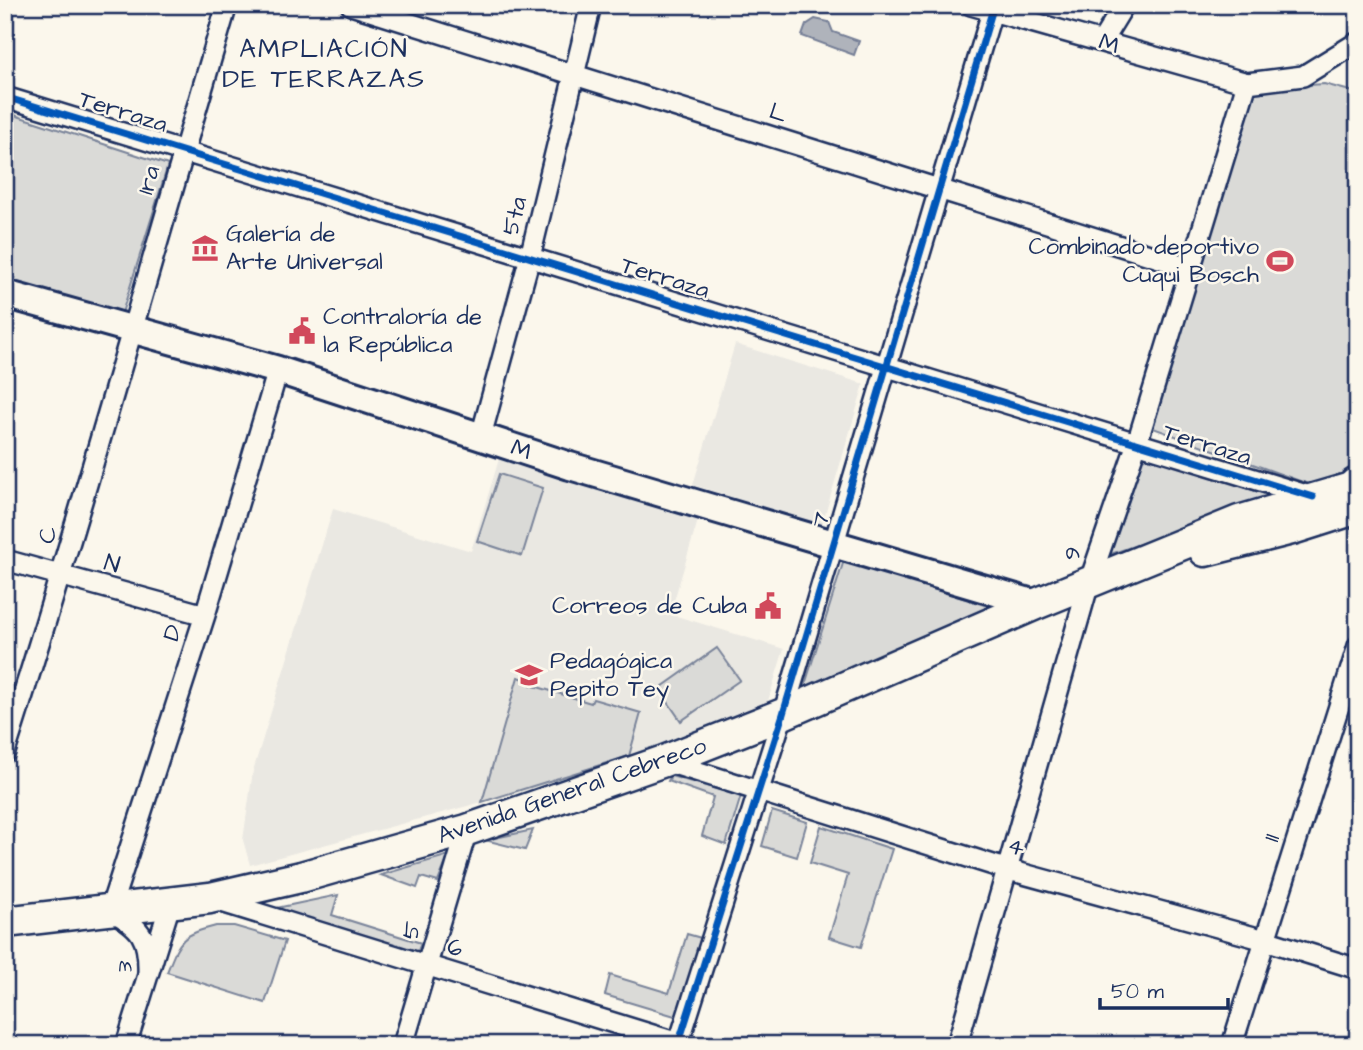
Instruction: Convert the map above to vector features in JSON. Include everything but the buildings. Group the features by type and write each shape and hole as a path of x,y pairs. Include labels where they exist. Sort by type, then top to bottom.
{"main road":[{"name":"Avenida General Cebreco","path":"5,922 170,905 211,898 301,877 467,830 664,761 783,714 1036,604 1239,521 1313,497 1357,491"},
{"name":"Avenida General Cebreco","path":"1101,578 1293,529 1357,491"}],"street":[{"name":"1ra","path":"131,329 227,5"},
{"name":"L","path":"351,5 1191,268"},
{"name":"5ta","path":"481,436 530,257 591,5"},
{"name":"M","path":"971,5 993,8 1247,83"},
{"path":"1102,41 1125,5"},
{"name":"7","path":"681,1044 783,714 993,8"},
{"path":"1247,83 1303,76 1358,42"},
{"name":"9","path":"957,1045 1101,578 1137,443 1247,83"},
{"name":"Terraza","path":"5,97 1313,497"},
{"name":"M","path":"5,294 278,370 583,470 1036,604"},
{"name":"C","path":"5,752 62,575 131,329"},
{"name":"D","path":"110,910 205,615 278,370"},
{"name":"N","path":"5,560 205,615"},
{"name":"11","path":"1232,1045 1358,646"},
{"name":"4","path":"664,761 1009,870 1358,968"},
{"name":"5","path":"403,1045 467,830"},
{"name":"6","path":"211,898 681,1044"},
{"name":"3","path":"126,1045 170,905"},
{"path":"110,910 130,921 143,936 149,951 148,973"}],"shaded area":[{"path":"815,19 829,22 833,32 859,41 854,55 802,36 806,25"},
{"name":"Combinado deportivo Cuqui Bosch","path":"1324,84 1358,93 1358,468 1311,485 1153,428 1252,89"},
{"path":"5,112 168,165 122,313 5,280"},
{"path":"735,344 864,384 822,525 693,485"},
{"path":"1142,453 1274,497 1108,555"},
{"name":"Pedagógica Pepito Tey","path":"500,456 699,517 670,614 784,649 768,701 629,756 482,802 250,865 243,840 253,771 333,509 471,551"},
{"path":"499,474 543,488 522,556 477,541"},
{"path":"844,560 997,609 804,688"},
{"path":"717,648 740,680 681,721 659,689"},
{"path":"518,677 532,681 531,685 591,703 593,699 641,713 629,756 482,802"},
{"path":"671,776 741,796 726,845 702,836 713,797 668,781"},
{"path":"772,811 807,822 797,857 762,846"},
{"path":"821,826 892,849 861,947 829,937 848,875 810,863"},
{"path":"533,830 525,850 485,840"},
{"path":"449,855 438,882 421,877 417,888 381,875"},
{"path":"338,895 332,915 421,943 417,953 267,910"},
{"path":"216,926 234,926 285,941 265,1003 167,972 183,940 195,932"},
{"path":"687,934 701,938 678,1017 605,995 610,975 669,993"}],"cycle path":[{"path":"678,1045 783,714 994,5"},
{"path":"5,97 1313,497"}],"place":[{"name":"Galería de Arte Universal","path":"205,248"},
{"name":"Combinado deportivo Cuqui Bosch","path":"1280,261"},
{"name":"Contraloría de la República","path":"302,331"},
{"name":"Correos de Cuba","path":"768,606"},
{"name":"Pedagógica Pepito Tey","path":"529,675"}],"district":[{"name":"AMPLIACIÓN DE TERRAZAS","path":"324,64"}]}
